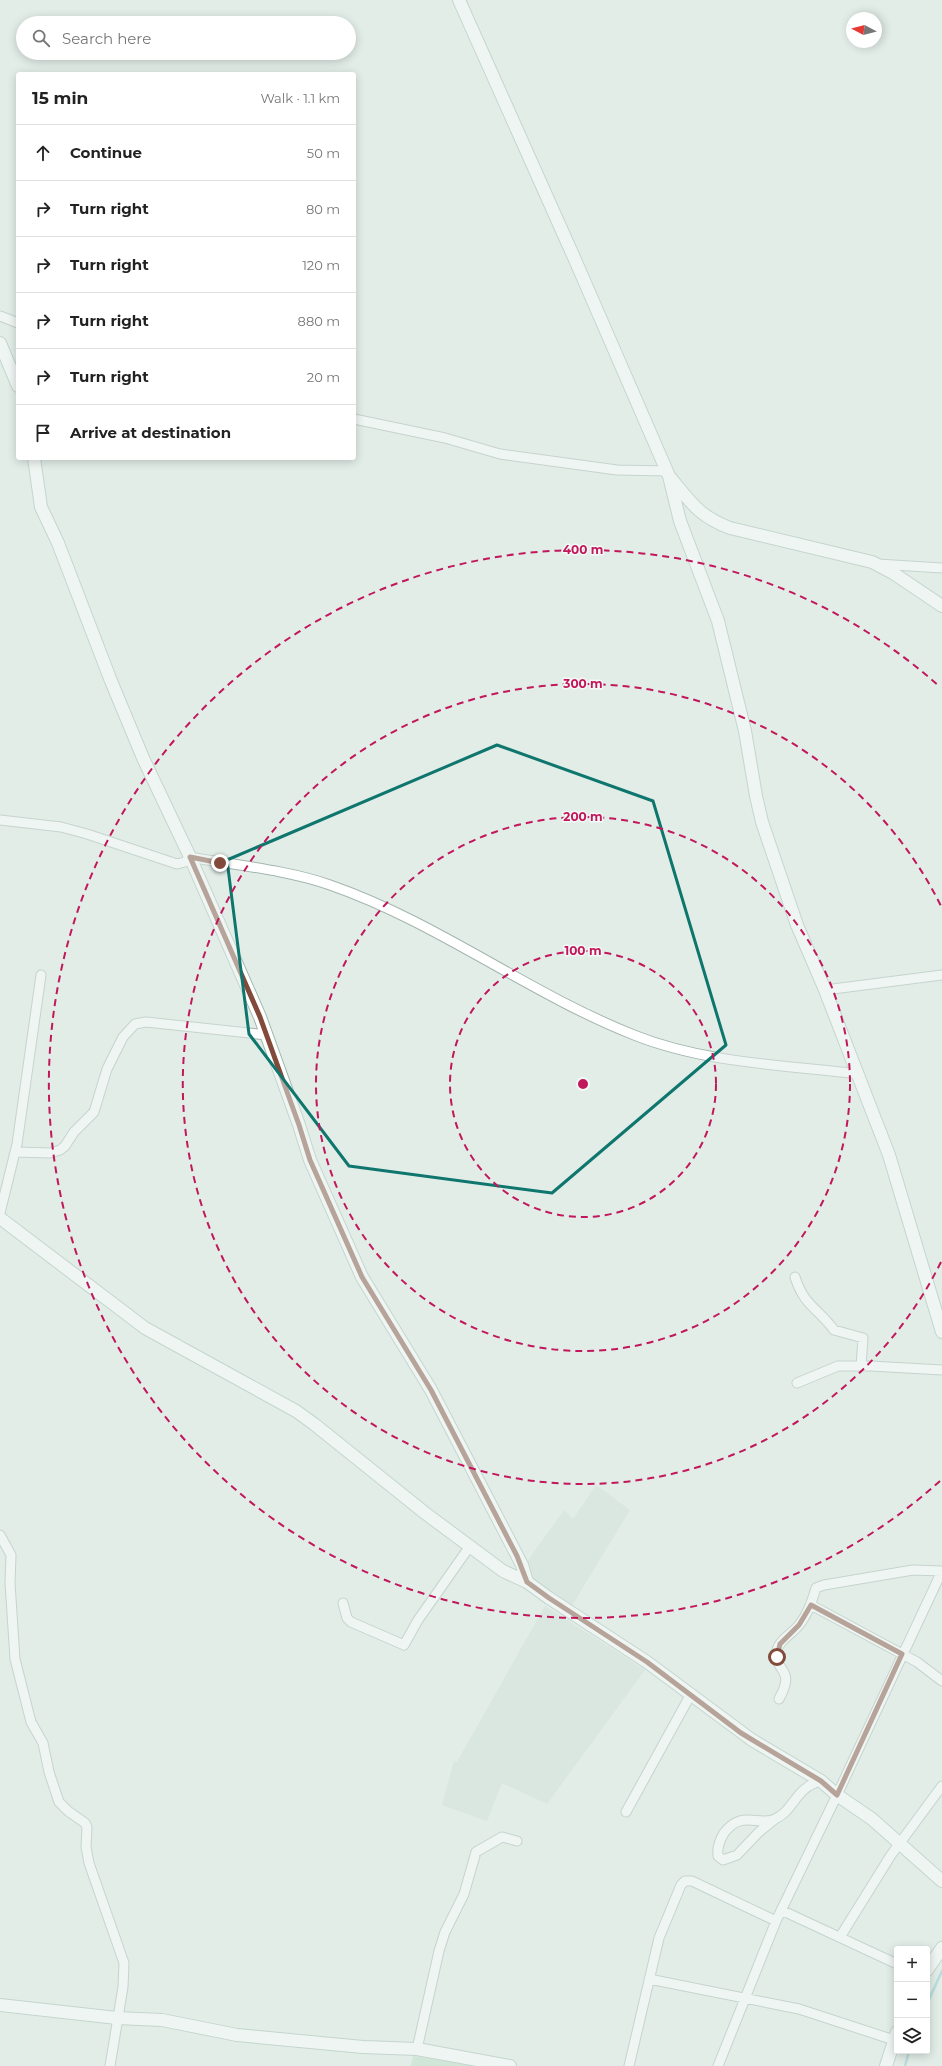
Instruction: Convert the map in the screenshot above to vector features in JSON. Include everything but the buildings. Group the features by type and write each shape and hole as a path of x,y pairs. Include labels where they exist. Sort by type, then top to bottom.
{"street":[{"path":"459,0 668,474 680,521 720,627 745,732 753,783 762,822 797,925 839,1031 858,1074 899,1185 942,1332"},
{"path":"0,316 16,323"},
{"path":"0,343 16,381"},
{"path":"356,419 445,438 500,454 617,470 668,474 697,509 718,524 876,564 893,573 942,606"},
{"path":"34,460 42,507 58,543 126,718 190,857 267,1035 299,1125 303,1142 362,1277 431,1390 516,1553 527,1582"},
{"path":"876,564 942,568"},
{"path":"0,820 61,827 177,864 185,862 190,857"},
{"path":"190,857 307,877 332,885 402,914 581,1012 656,1043 712,1057 858,1074"},
{"path":"824,990 942,975"},
{"path":"0,1213 16,1152 41,976"},
{"path":"16,1152 50,1152 60,1150 65,1146 74,1132 94,1112 107,1069 123,1037 135,1024 146,1022 267,1035"},
{"path":"0,1218 145,1328 296,1411 503,1571 527,1582 647,1662 752,1740 821,1781 837,1795 872,1818 942,1881"},
{"path":"795,1277 800,1292 805,1300 828,1321 834,1330 863,1338 861,1366"},
{"path":"797,1383 831,1368 861,1366 942,1370"},
{"path":"0,1535 11,1555 10,1583 15,1659 31,1722 43,1743 49,1772 59,1802 63,1807 85,1823 87,1827 86,1847 89,1863 124,1959 123,1987 110,2066"},
{"path":"343,1603 347,1618 351,1622 404,1645 418,1620 470,1546"},
{"path":"718,2066 776,1921 942,1571 913,1570 819,1586 816,1588 811,1605 799,1625 780,1644 777,1650 779,1663 787,1678 780,1699"},
{"path":"811,1605 917,1662 942,1681"},
{"path":"626,1812 691,1694"},
{"path":"775,1819 736,1822 729,1827 720,1840 717,1848 718,1856 723,1860 737,1856 758,1832 775,1819 787,1809 805,1788 810,1784 821,1781"},
{"path":"840,1938 891,1855 942,1786"},
{"path":"416,2049 439,1951 445,1932 464,1894 476,1852 502,1837 517,1841"},
{"path":"629,2066 649,1979 664,1923 680,1885 685,1881 692,1881 776,1921"},
{"path":"781,1910 894,1963"},
{"path":"930,1966 942,1948"},
{"path":"649,1979 745,1999 799,2008 894,2035"},
{"path":"0,2005 117,2018 162,2020 237,2035 363,2047 416,2049 510,2066"},
{"path":"886,2066 894,2042"}],"highlighted area":[{"path":"497,745 653,801 726,1045 552,1193 349,1166 249,1034 227,860"}],"shaded area":[{"path":"596,1485 630,1510 571,1607 532,1582 526,1563 564,1510 573,1519"},
{"path":"545,1606 645,1670 547,1804 502,1783 487,1821 442,1805 454,1761 457,1762"}],"green space":[{"path":"413,2056 481,2066 411,2066"}],"waterway":[{"path":"930,1997 942,1971"},
{"path":"905,2066 908,2054"}],"route":[{"path":"220,863 190,857 260,1017 299,1125 303,1142 316,1173 362,1277 431,1390 522,1565 527,1582 647,1662 741,1733 821,1781 837,1795 902,1654 811,1605 799,1625 780,1644 777,1650 777,1657"}]}
